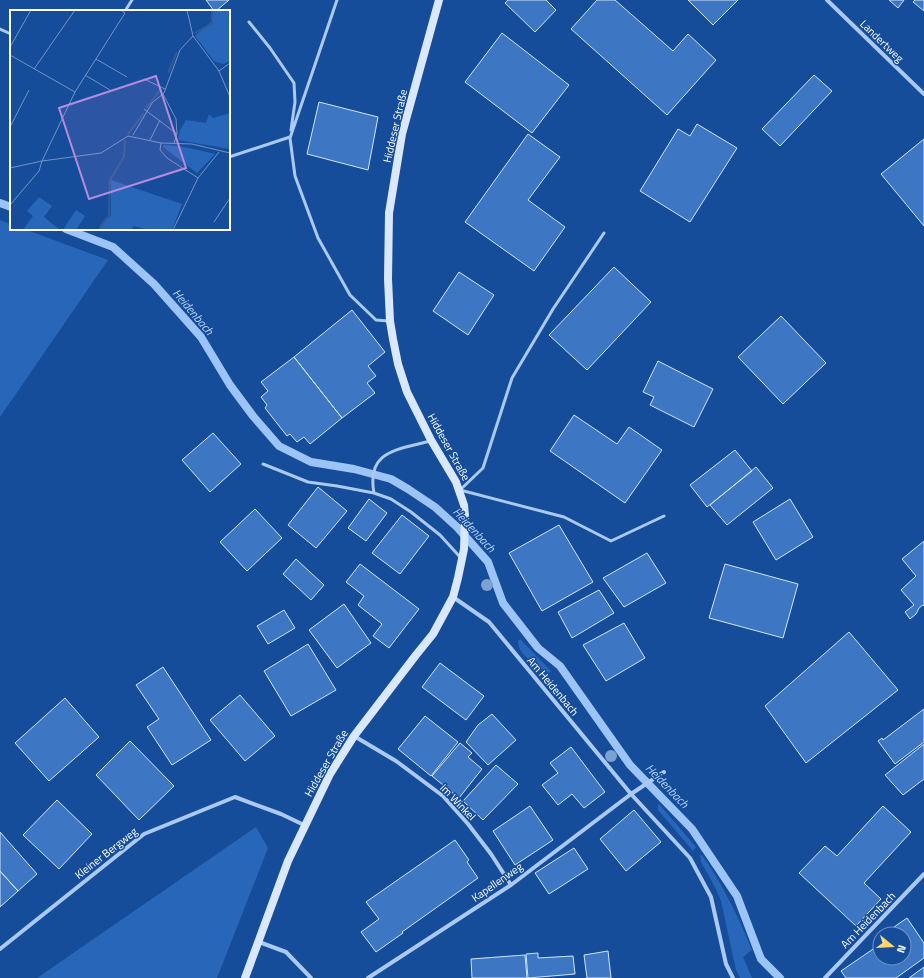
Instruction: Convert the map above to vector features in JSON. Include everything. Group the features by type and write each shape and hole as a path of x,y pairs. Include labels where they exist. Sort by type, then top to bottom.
{"main road":[{"name":"Hiddeser Straße","path":"245,978 288,861 304,825 330,774 354,736 433,634 453,597 464,549 465,516 460,490 431,440 406,392 398,364 390,321 388,279 389,213 402,134 439,0"}],"street":[{"name":"Landertweg","path":"827,0 924,94"},
{"name":"Am Heidenbach","path":"453,597 489,622 631,794 690,858 711,897 726,964 733,978"},
{"name":"Im Winkel","path":"354,736 396,761 443,796 477,836 511,885"},
{"path":"631,794 664,772"},
{"name":"Kapellenweg","path":"368,978 511,885 631,794"},
{"name":"Kleiner Bergweg","path":"0,949 144,834 235,797 281,814 304,825"},
{"name":"Am Heidenbach","path":"825,978 924,874"},
{"path":"259,942 286,952 312,978"}],"lane":[{"path":"126,10 132,0"},
{"path":"290,138 337,0"},
{"path":"249,22 270,48 294,83 296,102 290,138 295,176 318,238 350,295 376,320 390,321"},
{"path":"0,29 10,34"},
{"path":"230,157 290,138"},
{"path":"460,490 483,468 512,378 553,309 604,233"},
{"path":"374,493 372,482 375,466 385,454 431,440"},
{"path":"263,464 308,482 374,493 391,499 411,512 440,535 462,559"},
{"path":"460,490 564,517 611,541 664,516"}],"shaded area":[{"path":"0,220 10,224 10,230 27,230 108,260 0,417"},
{"path":"520,639 551,671 549,673 534,664 525,656 519,646 518,641"},
{"path":"659,804 696,847 693,851 658,810"},
{"path":"256,827 268,848 217,978 37,978"},
{"path":"700,855 702,855 710,866 736,913 747,937 752,950 743,957 752,978 740,978 736,970 721,901 701,862"}],"building":[{"path":"206,0 229,0 217,10 213,10"},
{"path":"508,0 546,0 556,10 535,32 505,3"},
{"path":"597,0 615,0 673,51 688,34 716,60 667,115 571,29"},
{"path":"688,0 738,0 713,25"},
{"path":"889,0 904,0 898,8"},
{"path":"915,0 924,0 924,11 913,2"},
{"path":"502,33 569,85 532,133 465,82"},
{"path":"814,75 832,91 780,146 762,129"},
{"path":"319,102 378,117 368,170 307,154"},
{"path":"697,124 737,148 690,222 640,191 678,129 690,136"},
{"path":"528,134 560,157 528,200 565,227 534,271 465,222"},
{"path":"924,139 924,226 881,174"},
{"path":"614,267 651,302 587,370 549,335"},
{"path":"459,272 494,295 468,335 433,311"},
{"path":"352,310 385,352 368,366 376,376 367,383 375,393 342,418 294,357"},
{"path":"781,316 826,363 783,404 738,357"},
{"path":"294,357 342,418 310,444 304,437 297,442 290,434 287,436 265,408 267,405 261,397 268,391 261,382"},
{"path":"658,361 713,389 694,427 650,405 654,397 643,392"},
{"path":"574,415 617,444 629,427 662,450 625,503 550,451"},
{"path":"213,433 241,464 210,492 182,460"},
{"path":"735,450 752,471 707,507 690,485"},
{"path":"756,467 773,488 727,525 710,505"},
{"path":"318,487 347,511 316,548 288,525"},
{"path":"369,499 387,513 366,541 348,528"},
{"path":"790,499 813,537 776,560 753,522"},
{"path":"255,509 282,538 247,571 220,542"},
{"path":"402,515 429,536 400,574 372,553"},
{"path":"559,525 593,582 542,611 509,553"},
{"path":"924,541 924,606 923,605 919,608 916,614 910,619 905,612 914,605 901,590 916,576 902,559"},
{"path":"647,553 666,583 624,607 603,578"},
{"path":"296,559 324,585 311,600 283,574"},
{"path":"360,564 419,609 389,648 373,636 382,624 358,605 364,596 346,582"},
{"path":"725,564 798,584 783,638 709,618"},
{"path":"599,590 614,613 572,638 558,612"},
{"path":"344,604 371,643 337,668 309,630"},
{"path":"284,610 295,628 268,644 257,626"},
{"path":"624,623 645,658 606,681 583,645"},
{"path":"849,632 898,690 806,763 765,706"},
{"path":"308,644 336,690 291,716 264,671"},
{"path":"440,663 484,696 466,720 422,687"},
{"path":"163,667 211,740 172,765 147,727 159,719 136,685"},
{"path":"240,695 275,736 245,761 210,720"},
{"path":"65,698 99,737 49,781 15,743"},
{"path":"924,709 924,742 895,764 878,741 882,738 883,740"},
{"path":"492,714 516,740 488,765 466,742 478,725"},
{"path":"425,716 458,742 431,776 398,749"},
{"path":"130,741 174,786 139,820 96,775"},
{"path":"460,743 472,753 468,757 482,769 459,798 432,776"},
{"path":"924,744 924,779 903,795 885,775"},
{"path":"571,747 605,792 584,808 572,794 558,805 542,785 558,773 550,763"},
{"path":"496,765 518,784 483,820 463,801"},
{"path":"57,800 92,834 59,869 23,835"},
{"path":"530,806 553,840 515,865 493,831"},
{"path":"883,806 911,832 864,883 881,899 856,926 799,873 825,846 837,856"},
{"path":"634,810 661,842 626,871 600,839"},
{"path":"0,832 37,874 18,891 0,871"},
{"path":"455,840 469,860 467,862 478,878 376,952 361,932 379,919 366,902"},
{"path":"574,848 588,869 549,894 535,873"},
{"path":"0,871 18,891 0,907"},
{"path":"907,918 924,943 924,958 896,978 846,978 841,971 872,950 872,966 912,966 912,926 896,926"},
{"path":"608,951 611,978 587,978 584,955"},
{"path":"538,953 538,958 573,956 575,974 528,978 526,954"},
{"path":"525,955 527,978 472,978 471,959"},
{"path":"924,967 924,978 909,978"}],"waterway":[{"name":"Heidenbach","path":"0,203 10,207"},
{"name":"Heidenbach","path":"69,230 113,247 154,284 201,337 230,385 253,416 279,446 311,462 354,469 391,479 435,507 457,527 488,562 503,603 538,648 560,666 630,765 692,829 737,896 761,959 780,978"}]}
